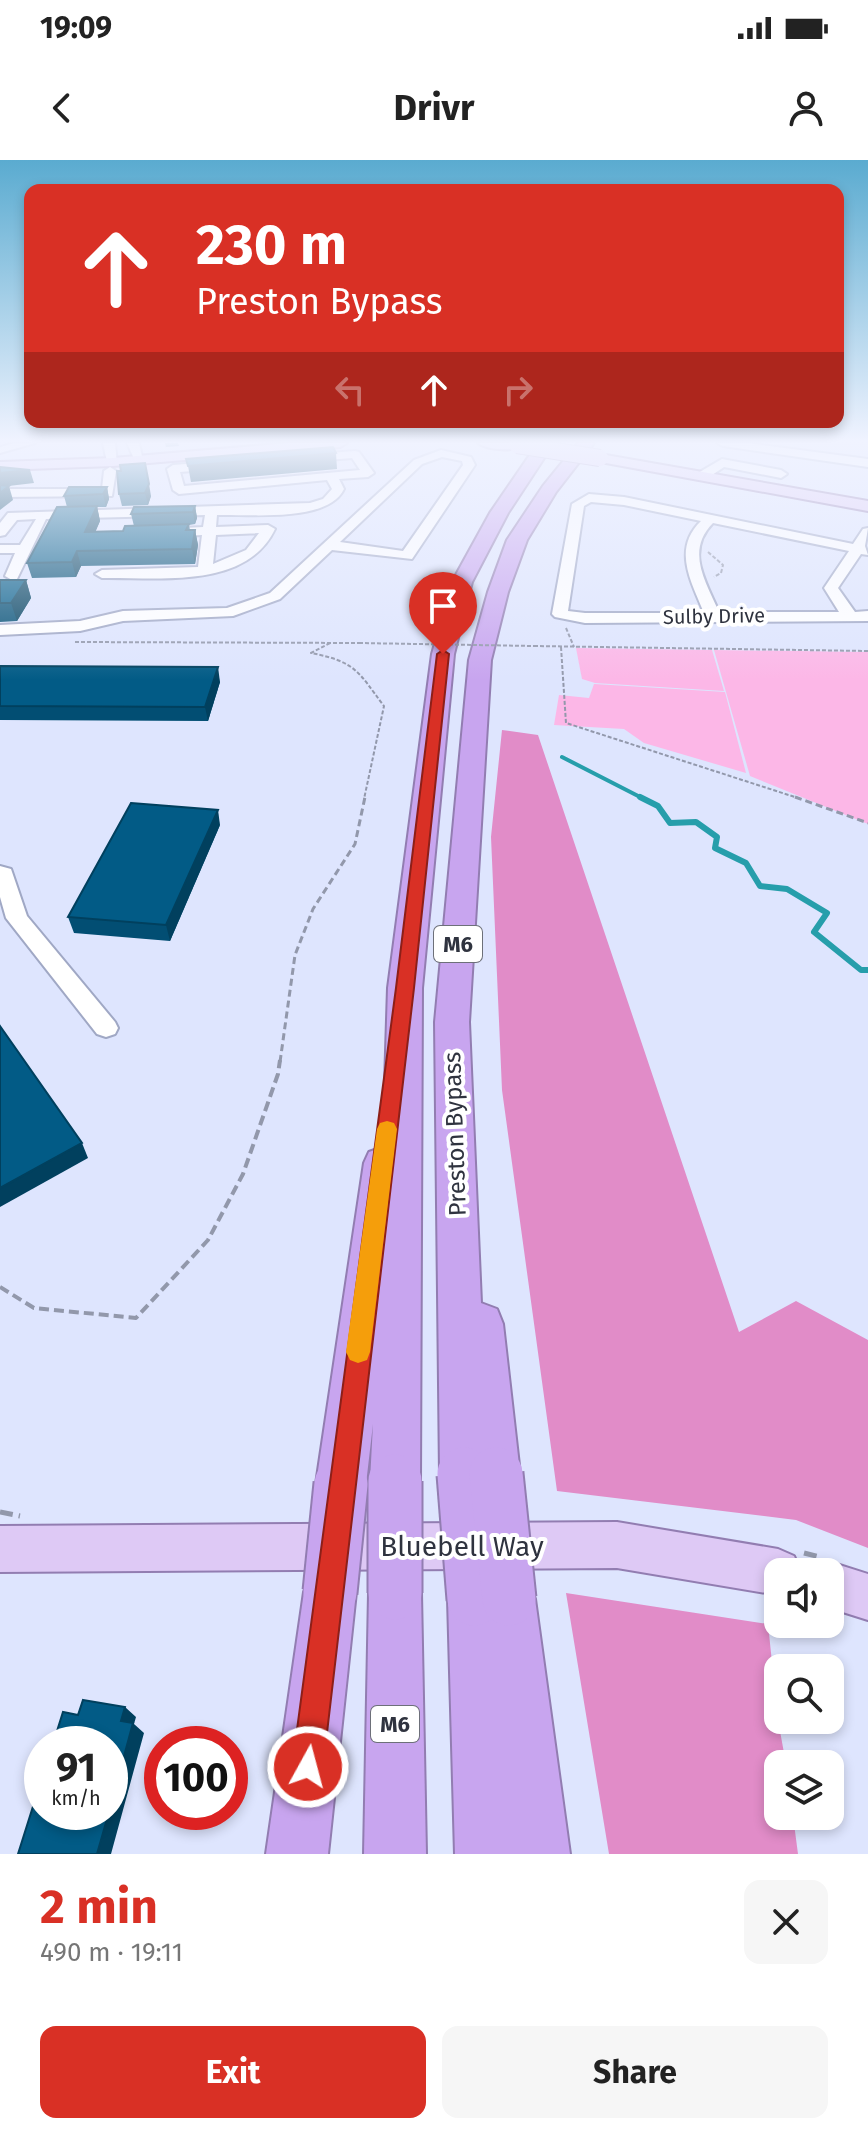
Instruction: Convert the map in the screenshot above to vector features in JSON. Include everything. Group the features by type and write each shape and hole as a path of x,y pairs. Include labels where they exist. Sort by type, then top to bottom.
{"highway":[{"name":"Preston Bypass","path":"395,1854 395,1481 405,988 448,630 462,582 494,522"},
{"name":"Preston Bypass","path":"492,1599 480,1474 452,1022 485,637 517,540 528,522"},
{"name":"M6","path":"297,1854 405,988"},
{"name":"M6","path":"486,1854 492,1599"},
{"name":"M6","path":"492,1599 539,1854"}],"main road":[{"name":"Bluebell Way","path":"0,1549 617,1545 764,1570"},
{"path":"844,1589 868,1597"}],"street":[{"path":"12,576 40,522"},
{"path":"205,571 211,522"},
{"path":"0,630 80,626 123,616 242,610 275,596 354,522"},
{"path":"329,545 407,556 430,522"},
{"name":"Sulby Drive","path":"575,522 560,614 585,618 868,616"},
{"path":"706,522 694,533 690,551 692,565 713,615"},
{"path":"730,522 863,550"},
{"path":"102,574 205,571 253,554 262,545 268,529 150,534"},
{"path":"850,616 831,588 863,550 868,532"},
{"path":"0,549 24,549"},
{"path":"0,873 4,874 17,918 106,1028"}],"path":[{"path":"63,642 868,651"},
{"path":"0,1287 34,1308 136,1318 208,1240 243,1174 278,1074 295,955 313,909 355,844 384,706 374,695 369,681 357,670 311,653 330,643"},
{"path":"561,647 566,723 745,779 868,823"}],"shaded area":[{"path":"576,648 712,650 724,691 595,683 582,679"},
{"path":"714,650 868,652 868,824 750,776"},
{"path":"594,684 725,692 746,773 644,743 624,729 554,725 559,695 589,698"},
{"path":"502,730 538,735 739,1332 796,1301 868,1340 868,1548 796,1520 557,1491 502,1090 491,837"},
{"path":"566,1593 764,1623 764,1638 769,1638 771,1654 764,1654 764,1734 781,1734 783,1750 764,1750 764,1830 795,1830 798,1854 609,1854"}],"building":[{"path":"49,522 90,522 85,532 123,531 125,526 189,524 186,530 195,530 192,549 77,551 72,562 27,563"},
{"path":"0,580 26,580 11,603 0,603"},
{"path":"0,666 218,667 205,707 0,706"},
{"path":"131,803 218,810 166,925 68,917"},
{"path":"0,1026 82,1143 0,1188"},
{"path":"83,1700 125,1707 121,1721 133,1723 128,1741 128,1726 59,1726 63,1712 78,1715"},
{"path":"26,1830 104,1830 97,1854 18,1854"}],"waterway":[{"path":"562,757 644,799"},
{"path":"640,797 644,799"},
{"path":"644,799 658,806 670,823 696,822 717,837 715,848 746,863 760,886 787,889 827,913 814,932 861,970 868,970"}],"slow traffic":[{"path":"358,1352 387,1129"}],"route":[{"path":"308,1767 405,988 443,654"}]}
